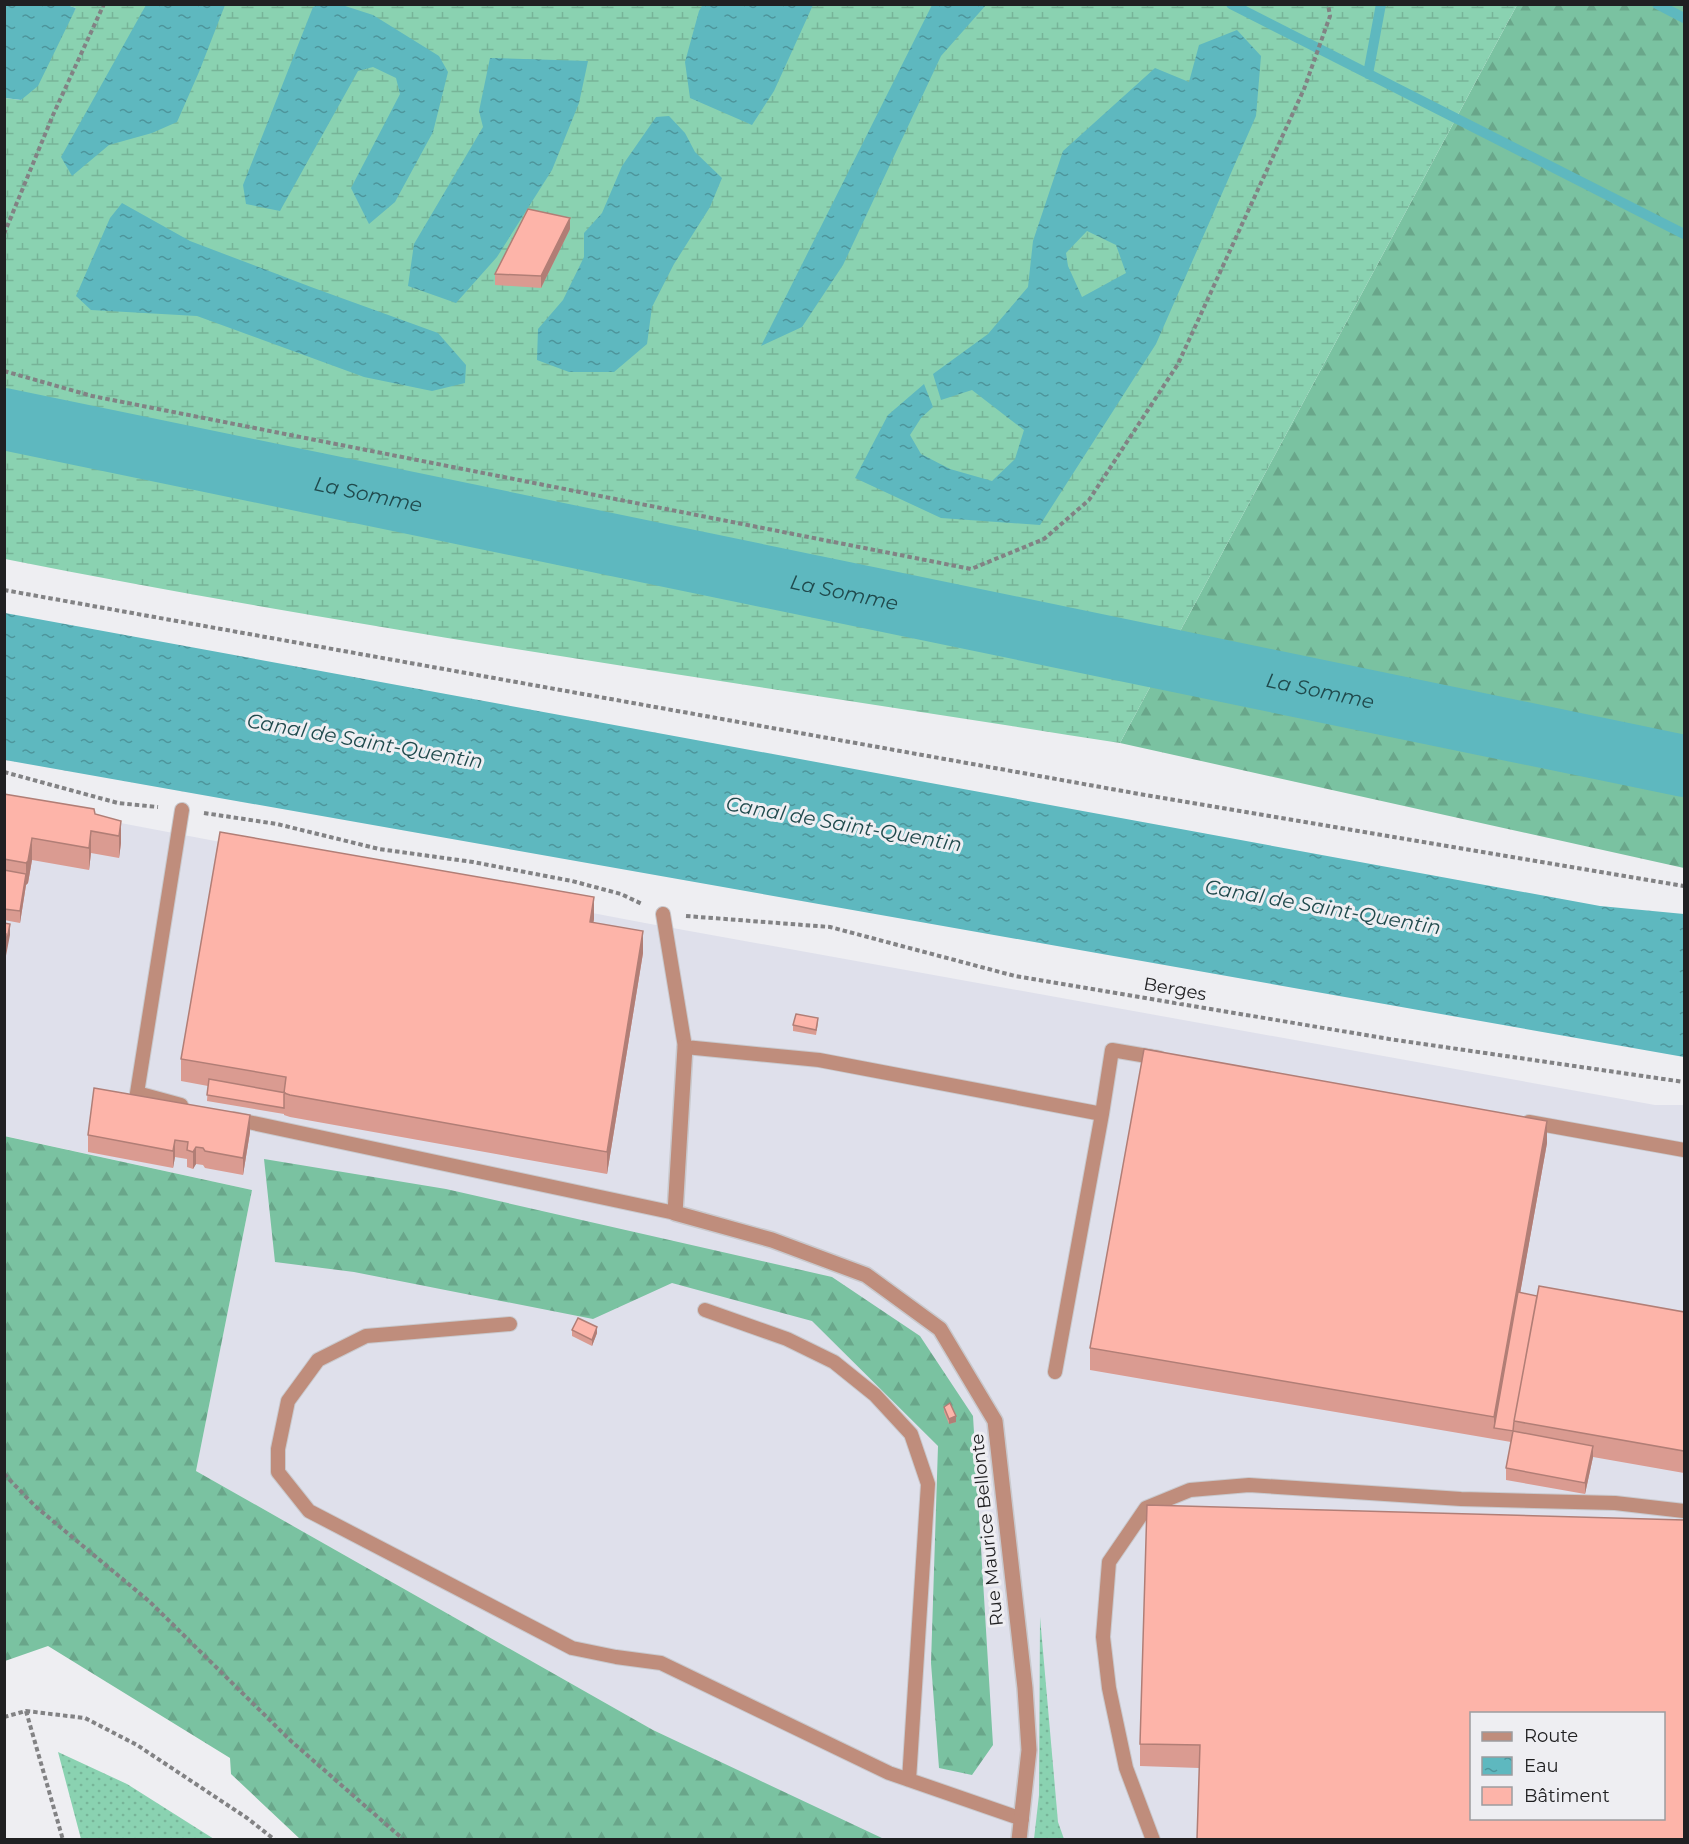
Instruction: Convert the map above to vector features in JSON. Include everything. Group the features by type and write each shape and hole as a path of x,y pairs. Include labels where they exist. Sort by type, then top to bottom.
{"street":[{"path":"675,1213 685,1047"},
{"name":"Rue Maurice Bellonte","path":"675,1213 772,1240 866,1275 940,1329 994,1421 1025,1688 1029,1750 1018,1839"}],"lane":[{"path":"182,810 137,1093 194,1108"},
{"path":"663,914 685,1047 819,1060 1102,1114"},
{"path":"1055,1372 1112,1050 1171,1060"},
{"path":"217,1114 262,1126 675,1213"},
{"path":"1521,1121 1684,1150"},
{"path":"705,1310 787,1339 834,1362 876,1395 911,1434 928,1484 909,1780"},
{"path":"510,1324 366,1335 318,1360 288,1401 278,1449 278,1472 309,1511 572,1648 661,1663 889,1773 1022,1819"},
{"path":"1153,1839 1126,1768 1109,1688 1103,1638 1109,1562 1146,1508 1190,1490 1249,1485 1461,1499 1615,1503 1684,1511"}],"path":[{"path":"4,234 53,115 104,4"},
{"path":"4,371 92,396 971,569 1044,539 1089,500 1178,363 1311,71 1330,16 1328,4"},
{"path":"4,590 1157,797 1684,886"},
{"path":"4,772 118,803 277,824 379,849 473,862 572,881 621,894 663,914"},
{"name":"Berges","path":"663,914 830,927 1015,976 1389,1039 1684,1082"},
{"path":"4,1474 35,1506 150,1602 291,1741 404,1839"},
{"path":"4,1717 26,1711 85,1718 137,1745 275,1839"},
{"path":"26,1711 63,1839"}],"shaded area":[{"path":"5,801 645,923 1655,1105 1684,1105 1684,1839 881,1839 653,1730 196,1471 252,1190 5,1136"}],"green space":[{"path":"67,5 1517,5 1120,743 422,634 5,559 5,98 21,100 76,8"},
{"path":"1517,5 1684,5 1684,868 1120,743"},
{"path":"4,1136 252,1190 196,1471 653,1730 884,1839 300,1839 231,1774 230,1758 48,1646 5,1661"},
{"path":"264,1159 446,1189 832,1277 920,1336 973,1416 993,1745 972,1775 939,1768 931,1663 938,1446 812,1321 672,1283 593,1319 354,1272 275,1262"},
{"path":"1040,1617 1058,1822 1064,1839 1034,1839 1039,1795"},
{"path":"58,1752 127,1784 214,1839 81,1839"}],"water":[{"path":"5,4 67,5 76,8 38,86 21,100 5,98"},
{"path":"703,4 813,5 774,91 752,125 690,98 685,62"},
{"path":"146,5 225,5 177,122 152,133 109,145 72,176 61,157"},
{"path":"342,5 373,15 439,56 448,72 433,132 395,202 369,224 351,188 400,94 396,78 373,67 358,71 280,211 246,204 243,185 313,7"},
{"path":"932,5 986,5 941,56 843,265 802,327 761,346"},
{"path":"1237,30 1261,56 1256,116 1156,344 1040,525 941,518 855,478 888,415 924,384 933,407 921,418 910,435 921,454 950,469 992,481 1015,459 1024,430 972,390 941,400 933,374 988,334 1028,287 1033,241 1063,151 1155,68 1189,82 1199,45","holes":["1087,231 1116,245 1126,273 1082,297 1068,266 1066,253"]},
{"path":"490,58 588,61 579,103 552,170 497,257 456,303 408,286 414,244 483,127 479,111"},
{"path":"669,116 685,133 695,152 722,178 710,207 674,264 652,307 647,344 614,372 569,372 537,360 538,329 563,300 584,257 584,233 602,213 622,166 656,117"},
{"path":"122,203 190,241 438,333 466,365 465,383 432,391 364,377 197,316 91,310 76,296 110,218"},
{"name":"Canal de Saint-Quentin","path":"5,613 1600,906 1684,914 1684,1057 5,760"}],"building":[{"path":"528,209 570,218 541,276 495,274"},
{"path":"4,794 94,809 95,814 121,821 119,836 91,831 89,848 32,838 26,863 4,859"},
{"path":"220,832 594,897 590,922 643,931 607,1152 290,1095 284,1093 286,1077 181,1059"},
{"path":"4,870 26,874 20,911 4,909"},
{"path":"4,923 10,924 6,945 6,934 4,934"},
{"path":"796,1014 818,1018 816,1030 793,1025"},
{"path":"1144,1049 1547,1121 1494,1417 1090,1348"},
{"path":"209,1079 286,1093 284,1093 284,1108 207,1095"},
{"path":"94,1088 250,1115 243,1158 205,1151 203,1148 196,1147 193,1152 187,1150 188,1142 175,1140 173,1151 88,1135"},
{"path":"1539,1286 1684,1312 1684,1451 1514,1421"},
{"path":"1518,1292 1537,1296 1513,1431 1494,1428"},
{"path":"578,1318 597,1327 592,1340 572,1330"},
{"path":"950,1403 956,1416 949,1419 944,1407"},
{"path":"1513,1431 1593,1446 1585,1483 1506,1468"},
{"path":"1147,1505 1684,1520 1684,1839 1197,1839 1200,1745 1140,1744"}],"waterway":[{"path":"1231,4 1684,234"},
{"path":"1368,74 1381,4"},
{"path":"1657,4 1684,18"},
{"name":"La Somme","path":"4,419 1684,766"}]}
